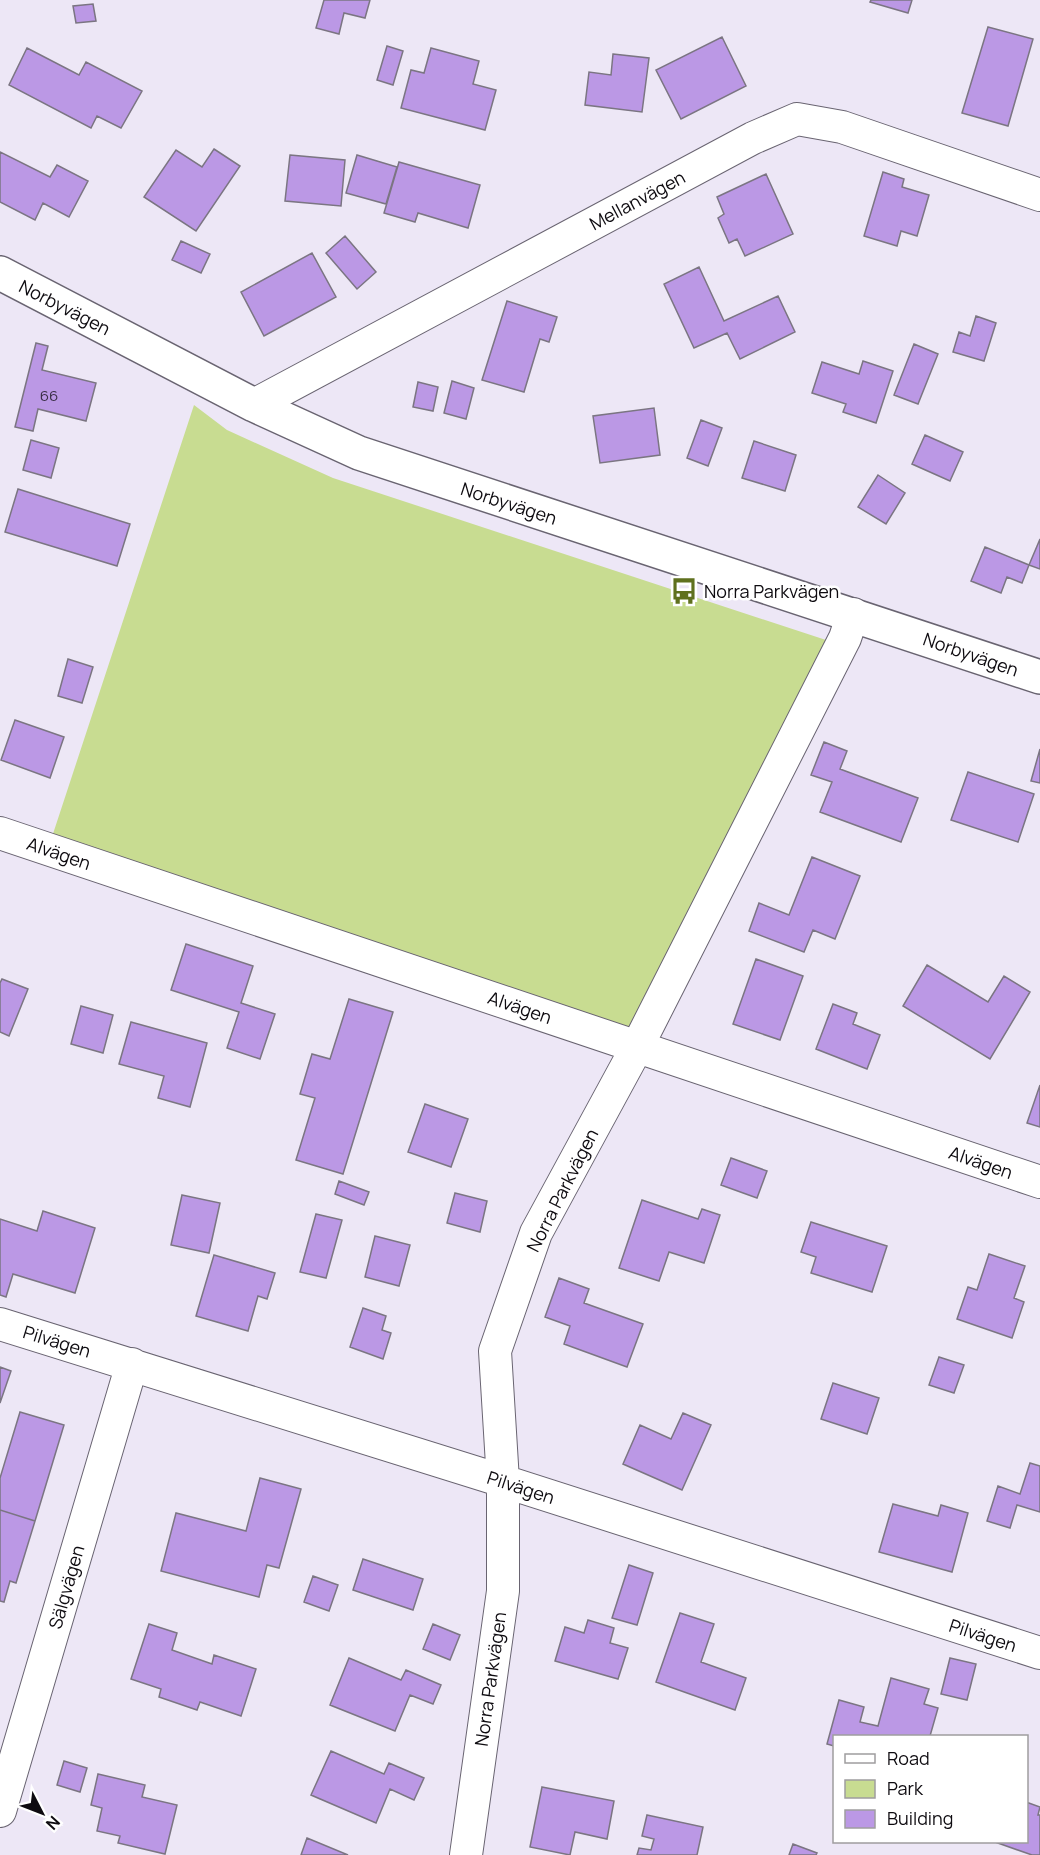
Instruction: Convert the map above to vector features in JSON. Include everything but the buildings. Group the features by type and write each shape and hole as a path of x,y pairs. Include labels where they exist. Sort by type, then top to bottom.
{"street":[{"name":"Mellanvägen","path":"254,405 753,138 797,119 842,127 1040,195"},
{"name":"Norbyvägen","path":"0,273 254,405 359,453 1040,677"},
{"name":"Norra Parkvägen","path":"466,1855 503,1591 503,1481 495,1351 536,1233 637,1047 845,638 853,614"},
{"name":"Alvägen","path":"0,833 1040,1182"},
{"name":"Pilvägen","path":"0,1324 503,1481 1040,1653"},
{"name":"Sälgvägen","path":"0,1811 132,1364"}],"green space":[{"path":"194,405 227,430 333,478 826,640 845,638 637,1047 48,849"}],"place":[{"name":"Norra Parkvägen","path":"684,591"}]}
